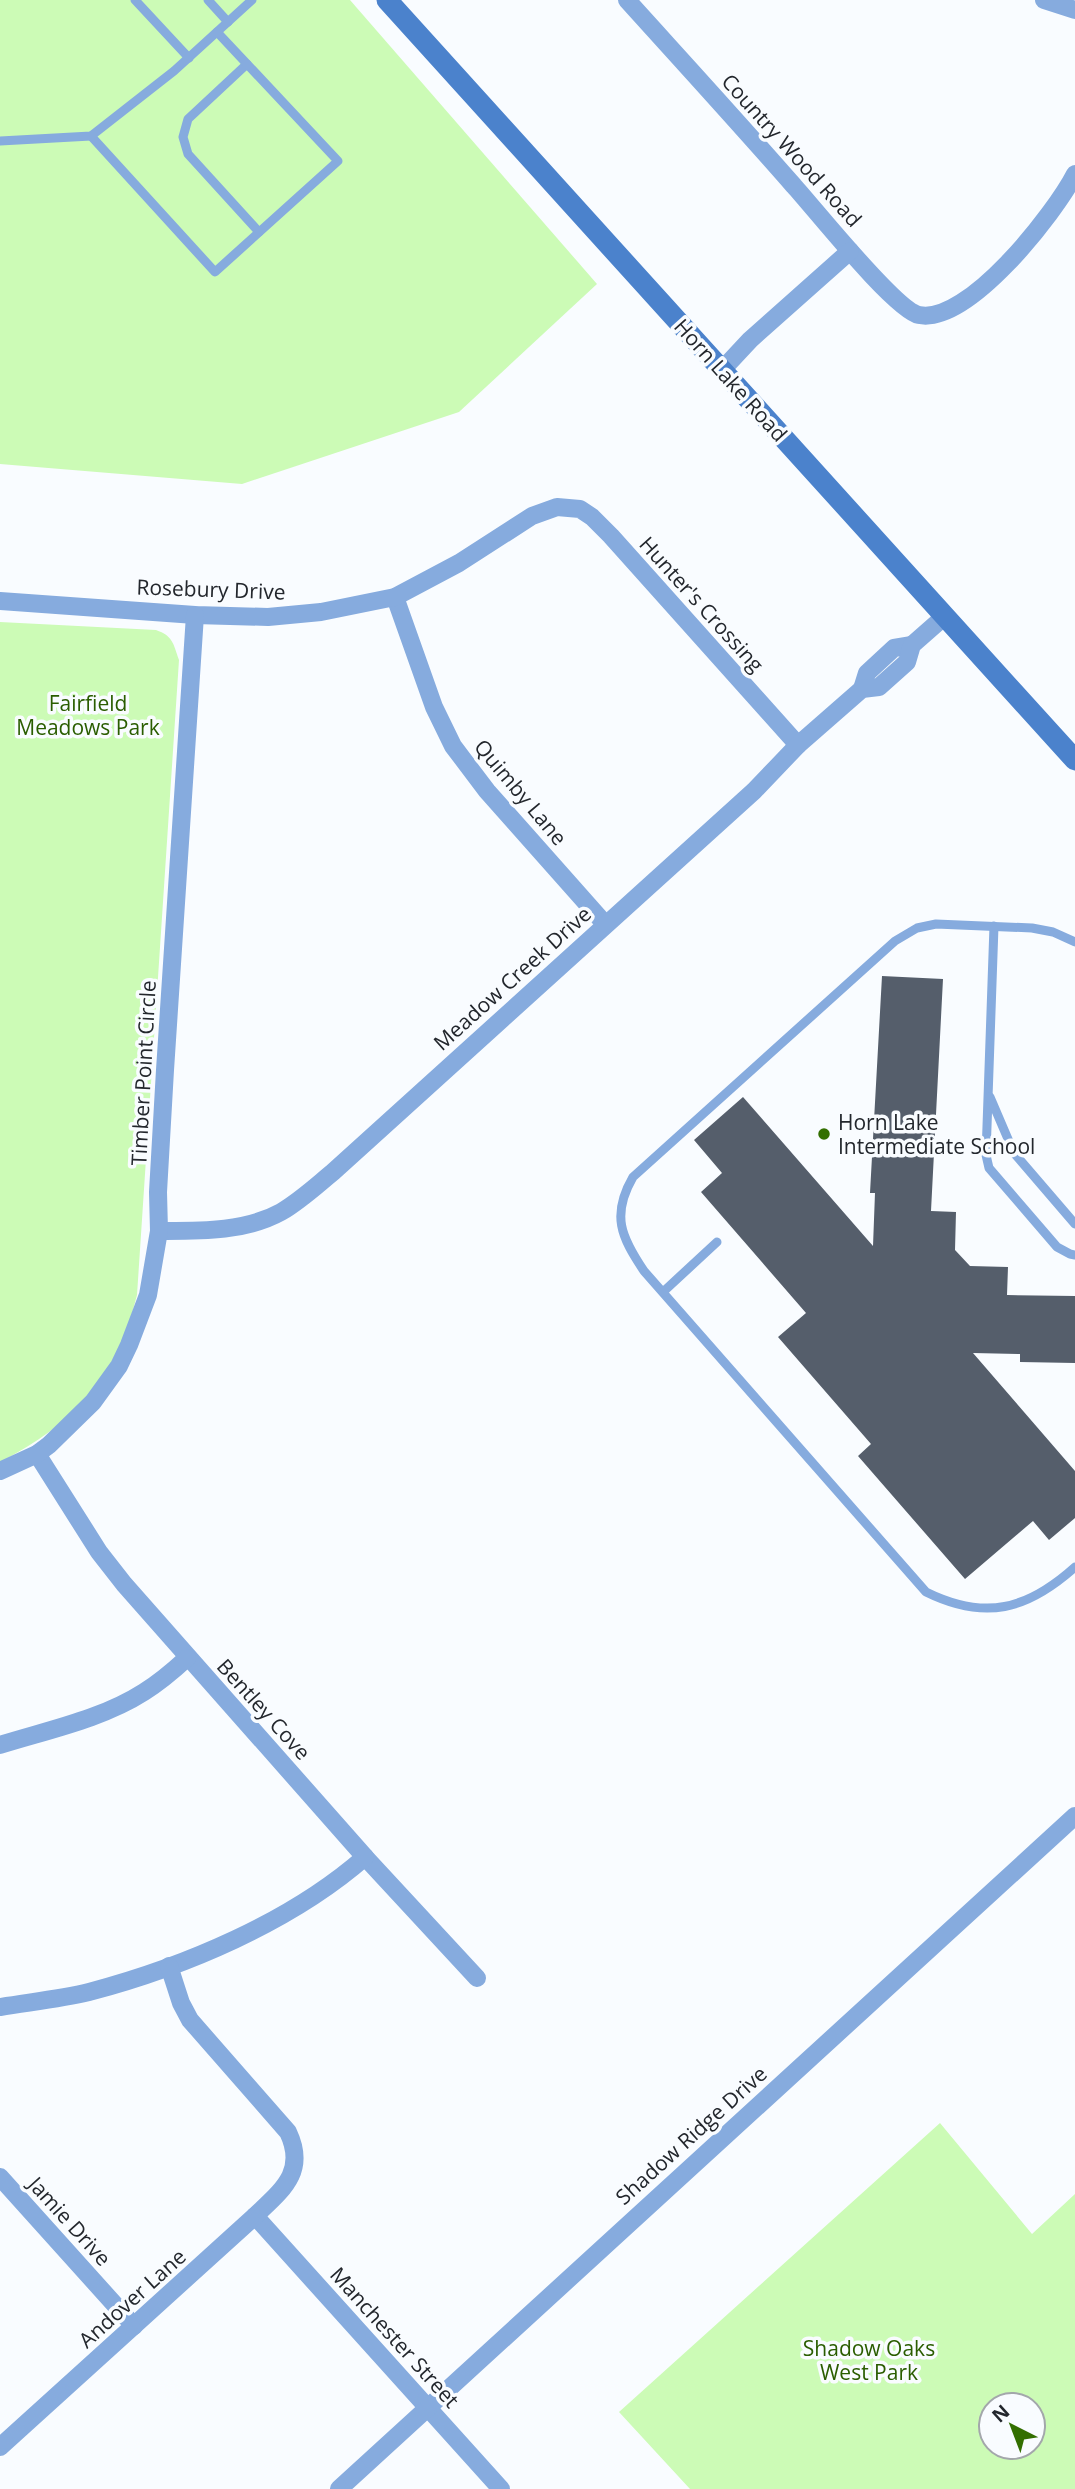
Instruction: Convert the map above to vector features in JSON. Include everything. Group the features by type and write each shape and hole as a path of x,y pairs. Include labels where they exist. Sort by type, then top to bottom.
{"main road":[{"name":"Horn Lake Road","path":"387,0 1075,760"}],"street":[{"name":"Country Wood Road","path":"627,0 850,251 909,311 919,315 945,313 957,307 1015,256 1052,211 1075,174"},
{"path":"1044,0 1075,10"},
{"path":"722,370 750,341 850,251"},
{"name":"Rosebury Drive","path":"0,601 195,615 321,612 395,597 459,563 532,516 563,507"},
{"name":"Hunter's Crossing","path":"563,507 580,509 592,517 798,746"},
{"name":"Quimby Lane","path":"395,597 434,707 453,746 487,792 605,924"},
{"name":"Timber Point Circle","path":"0,1471 37,1454 93,1402 119,1366 139,1323 148,1295 159,1231 158,1192 165,1070 195,615"},
{"name":"Meadow Creek Drive","path":"159,1231 203,1231 234,1227 280,1212 333,1172 754,791 798,746 862,690 879,687 907,662 912,645 945,616"},
{"name":"Bentley Cove","path":"37,1454 99,1552 187,1658 477,1978"},
{"path":"0,1745 120,1704 143,1693 187,1658"},
{"name":"Shadow Ridge Drive","path":"339,2489 1075,1816"},
{"path":"0,2007 90,1992 169,1966 265,1923 326,1888 365,1857"},
{"name":"Andover Lane","path":"0,2447 278,2195 295,2167 295,2145 288,2132 190,2020 181,2003 169,1966"},
{"name":"Jamie Drive","path":"0,2177 134,2326"},
{"name":"Manchester Street","path":"255,2216 501,2489"}],"lane":[{"path":"135,0 188,58"},
{"path":"208,0 228,22"},
{"path":"0,141 91,136 188,58 252,0"},
{"path":"91,136 215,272 338,161 217,32"},
{"path":"247,64 188,119 183,137 188,154 259,232"},
{"path":"1075,942 1054,932 1032,928 936,924 917,928 895,941 633,1177 625,1190 620,1218 622,1233 644,1271 926,1592 964,1607 1002,1607 1040,1595 1075,1567"},
{"path":"994,926 986,1155 989,1168 1057,1247 1075,1255"},
{"path":"988,1093 1014,1153 1075,1224"},
{"path":"663,1292 717,1242"}],"green space":[{"path":"0,0 350,0 597,284 459,412 242,484 0,464"},
{"name":"Fairfield Meadows Park","path":"0,622 156,630 169,638 179,660 137,1295 118,1350 89,1395 50,1431 0,1462"},
{"name":"Shadow Oaks West Park","path":"940,2123 1032,2234 1075,2194 1075,2489 690,2489 619,2412"}],"building":[{"path":"882,976 943,979 931,1211 956,1212 955,1250 970,1266 1008,1267 1007,1295 1075,1296 1075,1363 1020,1362 1020,1354 973,1353 1075,1471 1075,1518 1049,1540 1033,1521 965,1579 858,1456 871,1444 778,1337 806,1313 701,1192 722,1173 694,1140 743,1097 873,1246 875,1193 870,1193"}],"place":[{"name":"Horn Lake Intermediate School","path":"824,1134"}]}
